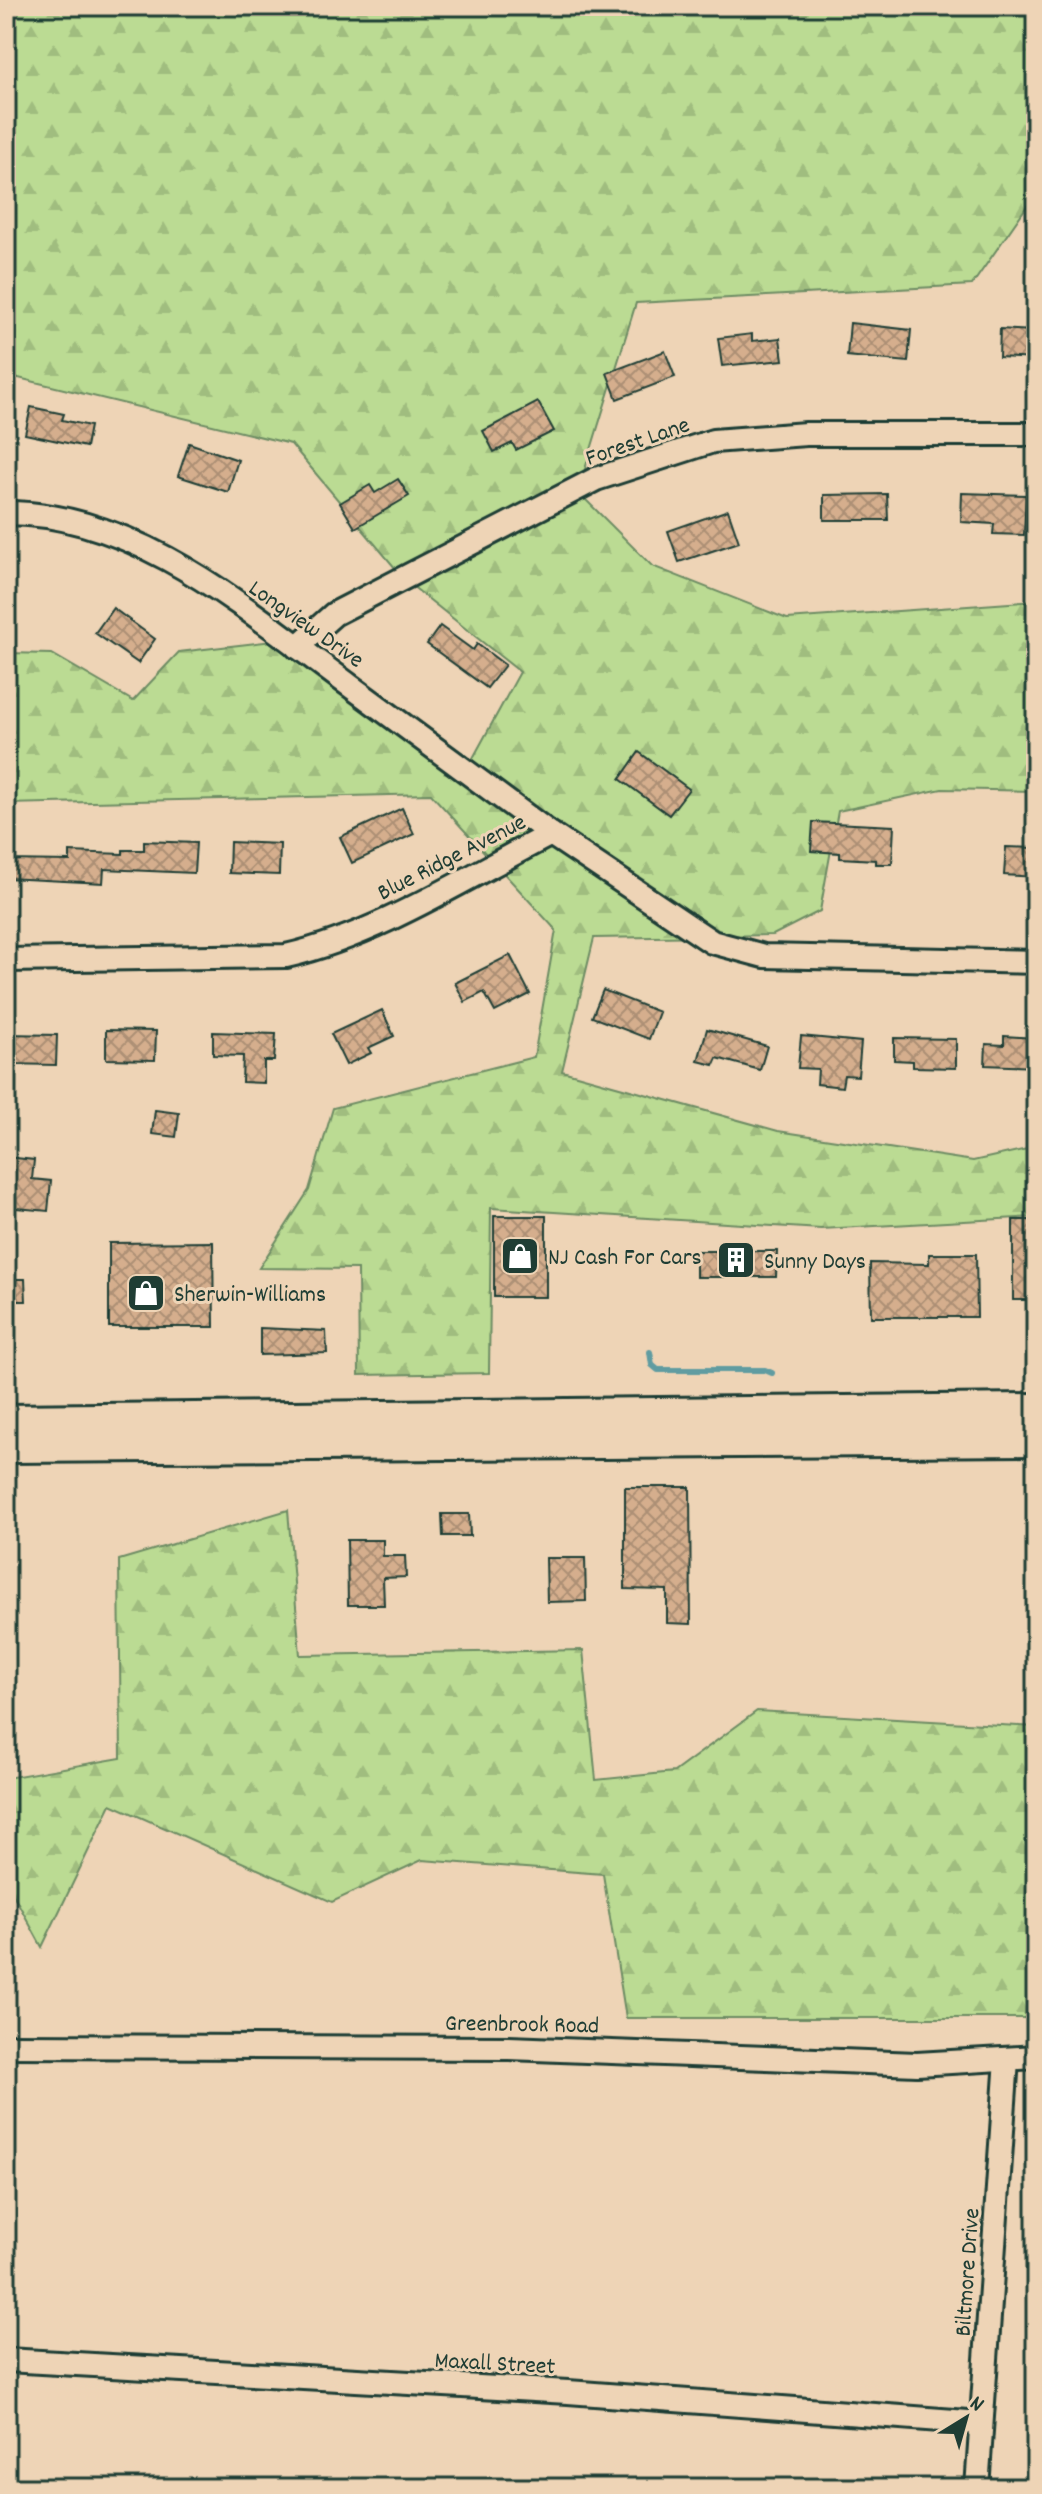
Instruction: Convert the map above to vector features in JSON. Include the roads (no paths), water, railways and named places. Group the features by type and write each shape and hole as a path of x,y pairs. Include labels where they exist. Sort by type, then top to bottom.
{"highway":[{"path":"6,1421 1036,1410"},
{"path":"6,1446 1036,1439"}],"street":[{"name":"Forest Lane","path":"297,647 334,614 596,479 713,441 806,434 1036,434"},
{"name":"Longview Drive","path":"6,513 88,523 154,551 297,647 551,834"},
{"name":"Blue Ridge Avenue","path":"6,960 286,956 325,947 551,834 712,942 738,951 764,956 1036,962"},
{"name":"Greenbrook Road","path":"6,2046 524,2048 856,2063 1036,2057"},
{"name":"Biltmore Drive","path":"977,2488 1007,2059"},
{"name":"Maxall Street","path":"6,2360 568,2392 981,2423"}],"waterway":[{"path":"650,1352 652,1365 658,1370 765,1370 772,1373"}],"place":[{"name":"NJ Cash For Cars","path":"520,1256"},
{"name":"Sunny Days","path":"736,1260"},
{"name":"Sherwin-Williams","path":"146,1293"}]}
